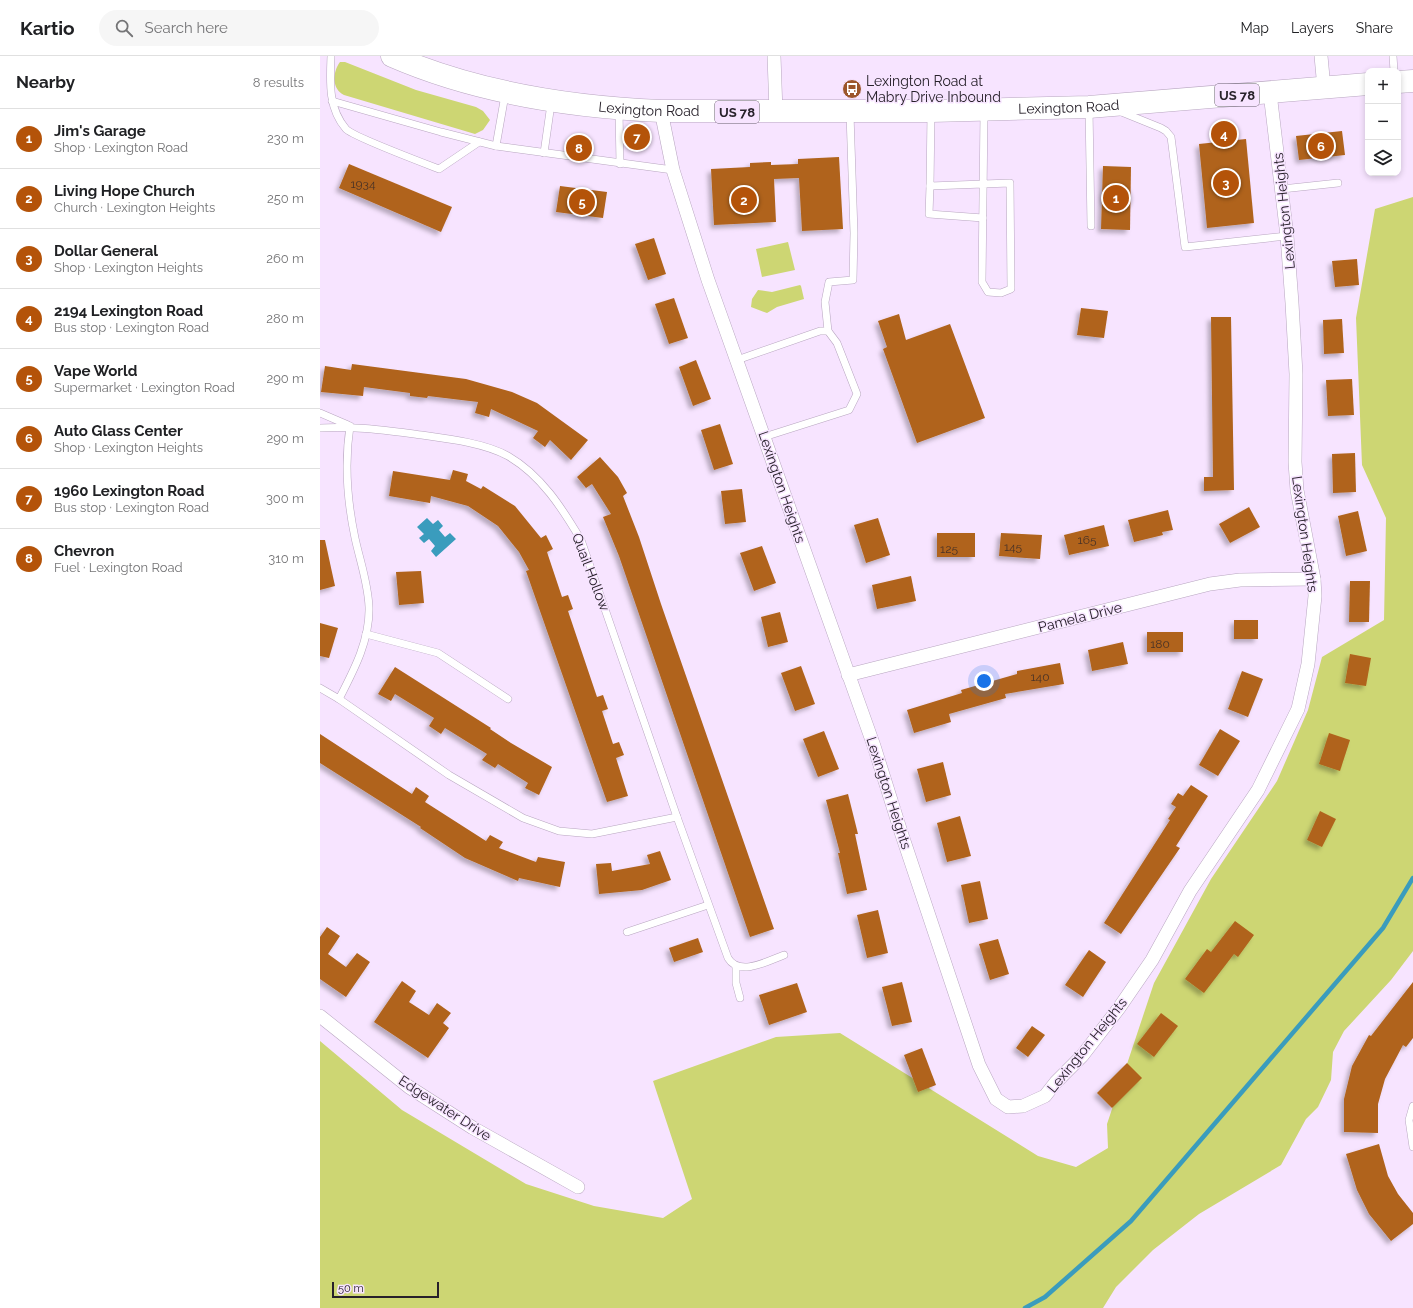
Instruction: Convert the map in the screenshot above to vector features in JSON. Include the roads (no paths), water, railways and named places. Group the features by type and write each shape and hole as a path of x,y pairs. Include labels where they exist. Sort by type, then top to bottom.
{"highway":[{"name":"Lexington Road","path":"392,56 447,77 552,102 619,109 661,111 850,112 1098,107 1365,84"},
{"path":"1401,82 1413,81"}],"street":[{"path":"774,56 776,112"},
{"path":"1321,56 1324,88"},
{"name":"Lexington Heights","path":"661,111 673,170 708,280 874,746 901,832 980,1065 996,1099 1008,1107 1023,1106 1045,1096 1056,1082 1082,1056 1119,1008 1152,960 1190,891 1258,790 1298,709 1308,664 1315,596 1314,579 1298,490 1295,462 1296,374 1287,236 1270,93"},
{"name":"Pamela Drive","path":"848,675 1210,584 1240,580 1314,579"},
{"name":"Edgewater Drive","path":"320,1016 409,1087 473,1128 578,1187"}],"lane":[{"path":"331,56 330,88 332,101 337,116 347,131 439,169 480,142"},
{"path":"1393,56 1394,68"},
{"path":"496,146 506,92"},
{"path":"332,101 496,146 673,170"},
{"path":"544,153 552,102"},
{"path":"1090,226 1098,107 1161,128 1166,131 1171,138 1185,247 1287,236"},
{"path":"619,109 620,164"},
{"path":"930,186 983,184 1010,183 1011,289 1001,293 988,292 982,282 983,218 983,184 984,110"},
{"path":"931,111 929,214 983,218"},
{"path":"764,437 849,410 857,394 837,343 828,331 824,302 829,282 853,280 854,233 850,112"},
{"path":"1282,189 1338,183"},
{"path":"737,360 820,330 828,331"},
{"name":"Quail Hollow","path":"320,413 350,426"},
{"path":"339,698 355,669 366,634 369,608 366,583 347,495 347,447 350,426"},
{"name":"Quail Hollow","path":"320,428 350,426 454,439 483,447 508,456 538,478 566,513 581,540 708,905 728,958 732,965 736,966"},
{"path":"366,634 438,652 508,699"},
{"path":"320,688 339,698 449,775 523,818 559,831 592,834 677,817"},
{"path":"627,932 708,905"},
{"path":"740,998 736,983 736,966 748,967 784,955"},
{"path":"1413,1106 1409,1120 1413,1147"}],"water":[{"path":"427,518 433,524 438,520 443,526 439,530 445,537 450,533 456,539 436,557 431,551 435,546 429,539 424,543 419,538 424,534 417,527"}],"waterway":[{"path":"1025,1308 1045,1297 1131,1221 1383,928 1413,878"}],"place":[{"name":"Lexington Road at Mabry Drive Inbound","path":"852,89"},
{"name":"2194 Lexington Road","path":"1224,134"},
{"name":"1960 Lexington Road","path":"637,137"},
{"name":"Auto Glass Center","path":"1321,146"},
{"name":"Chevron","path":"579,148"},
{"name":"Dollar General","path":"1226,183"},
{"name":"Jim's Garage","path":"1116,198"},
{"name":"Living Hope Church","path":"744,200"},
{"name":"Vape World","path":"582,202"}]}
